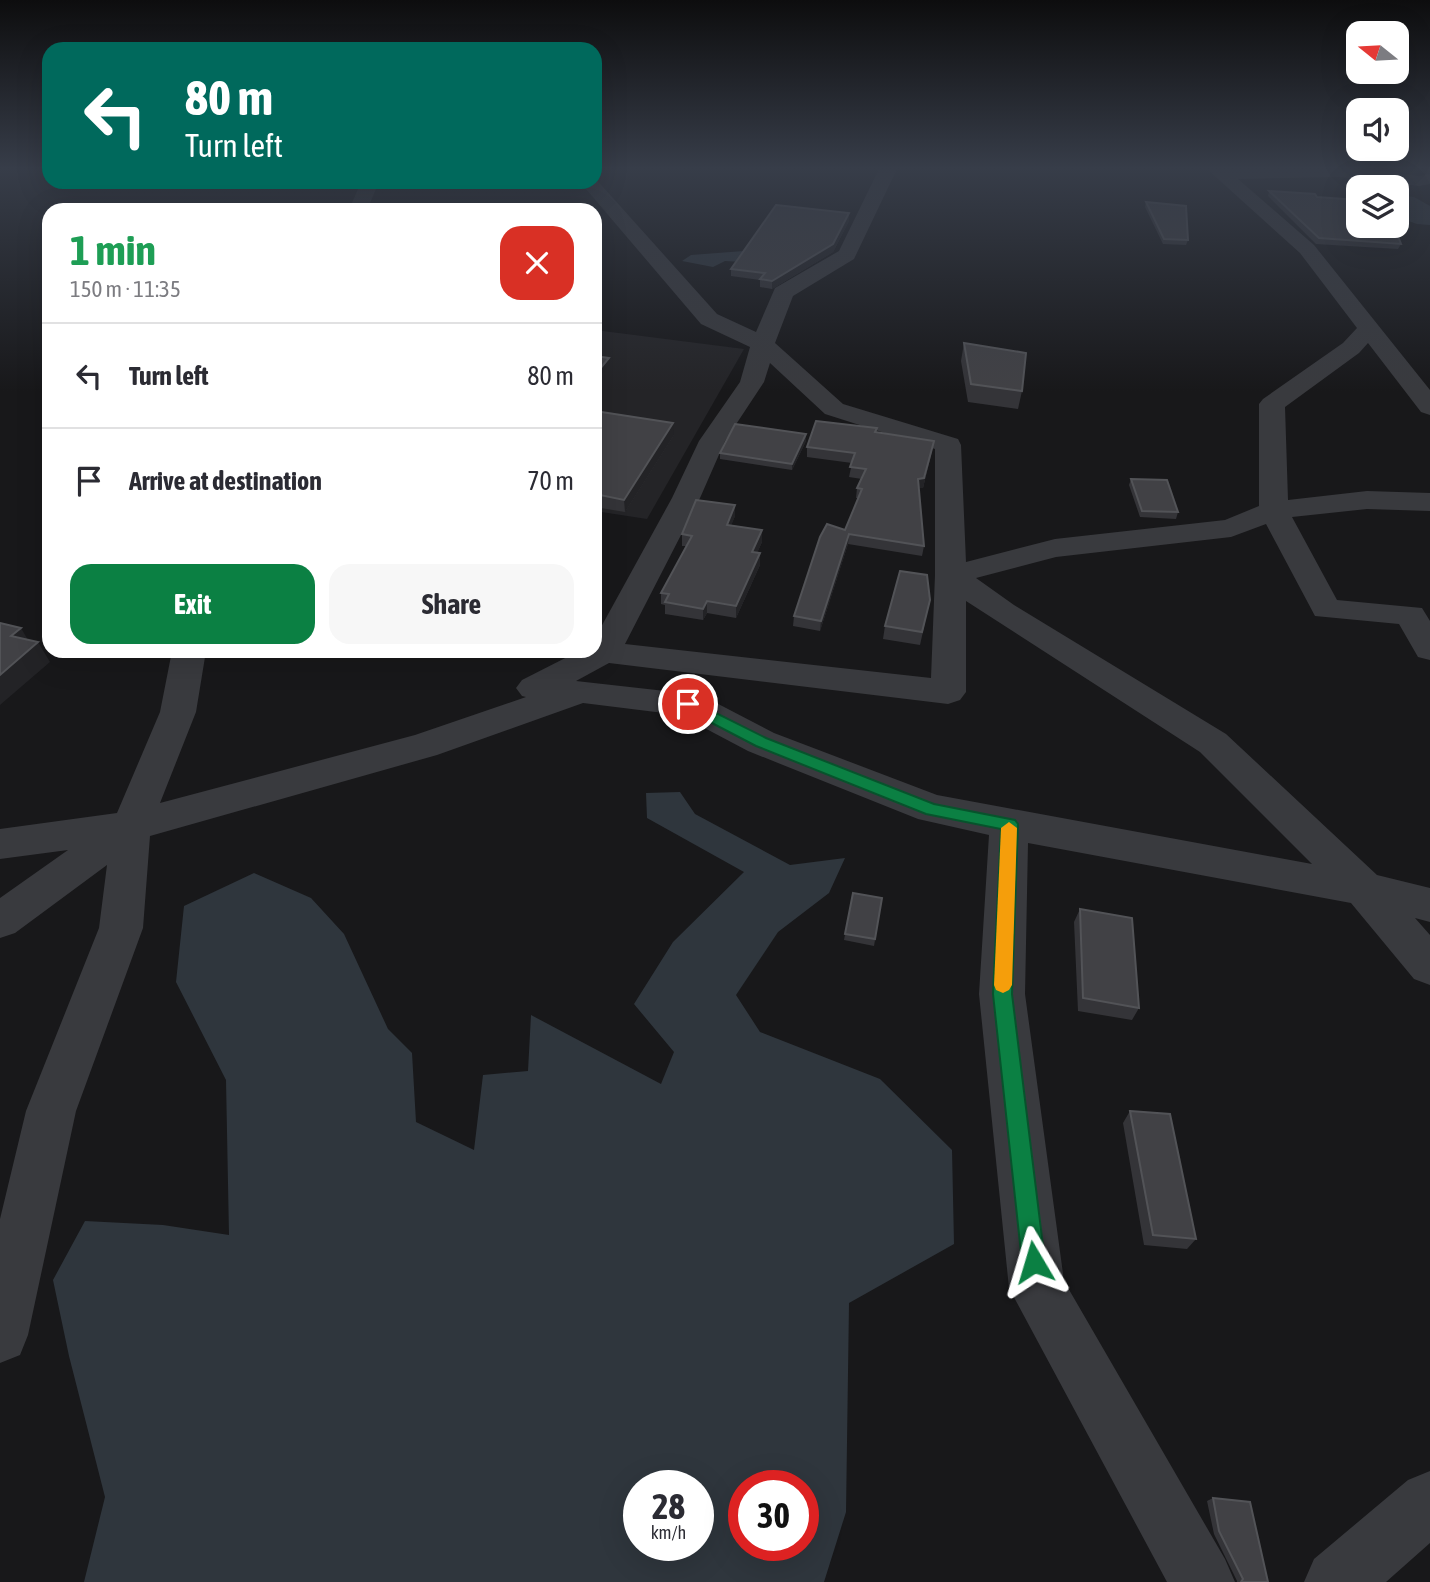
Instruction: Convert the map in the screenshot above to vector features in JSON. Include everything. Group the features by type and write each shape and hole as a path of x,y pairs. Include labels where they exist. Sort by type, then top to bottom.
{"street":[{"path":"642,243 709,319 763,344 834,409 948,445 951,575 948,692 604,652 686,498 712,441 752,382 763,344 783,293 847,255 853,243"},
{"path":"1300,243 1430,407"},
{"path":"1369,328 1350,348 1272,404 1275,510 1326,609 1410,615 1430,649"},
{"path":"951,575 1055,548 1231,528 1275,510 1367,500 1430,502"},
{"path":"951,575 1003,612 1092,665 1213,743 1364,889 1430,965"},
{"path":"0,1335 51,1111 121,928 131,826 178,712 188,658"},
{"path":"424,746 593,658"},
{"path":"0,844 131,826 424,746 580,691 688,704 761,742 932,809 1364,889 1430,905"},
{"path":"1009,824 1003,994 1037,1288 1202,1582"},
{"path":"0,920 131,826"},
{"path":"1337,1582 1430,1502"}],"shaded area":[{"path":"757,250 761,263 725,261 713,267 682,261 691,255"},
{"path":"602,331 744,349 647,519 602,512"},
{"path":"680,792 695,814 790,865 845,858 829,893 778,932 736,995 760,1032 880,1079 952,1150 954,1244 849,1303 846,1512 824,1582 84,1582 105,1497 69,1356 53,1280 85,1221 163,1225 229,1235 226,1080 176,982 184,906 254,873 311,898 344,934 388,1029 412,1053 416,1122 474,1150 483,1075 528,1071 531,1015 661,1084 674,1052 634,1004 673,942 744,872 647,818 646,793"}],"building":[{"path":"749,243 834,243 772,281 760,279 765,273 731,269"},
{"path":"964,343 1026,353 1022,391 971,384"},
{"path":"602,357 609,358 602,366"},
{"path":"602,412 673,423 624,500 602,495"},
{"path":"816,421 877,428 875,432 934,441 924,478 918,479 924,546 849,534 821,621 794,616 820,537 827,524 845,530 862,489 857,488 866,469 850,467 855,453 807,447"},
{"path":"735,424 806,434 792,464 720,453"},
{"path":"1131,479 1167,480 1178,512 1142,511"},
{"path":"696,500 735,505 727,525 762,530 752,552 760,553 736,606 707,601 703,609 665,602 669,594 661,593 692,536 682,534"},
{"path":"900,571 927,575 930,600 922,632 885,626"},
{"path":"0,623 21,628 11,636 38,642 0,675"},
{"path":"853,893 882,898 875,939 845,934"},
{"path":"1080,909 1132,918 1139,1008 1083,998"},
{"path":"1130,1111 1170,1114 1196,1239 1153,1235"},
{"path":"1213,1498 1250,1502 1268,1582 1241,1582 1243,1579 1219,1531"}],"slow traffic":[{"path":"1003,985 1009,828"}],"route":[{"path":"688,704 761,742 932,809 1009,824 1003,994 1034,1262"}]}
